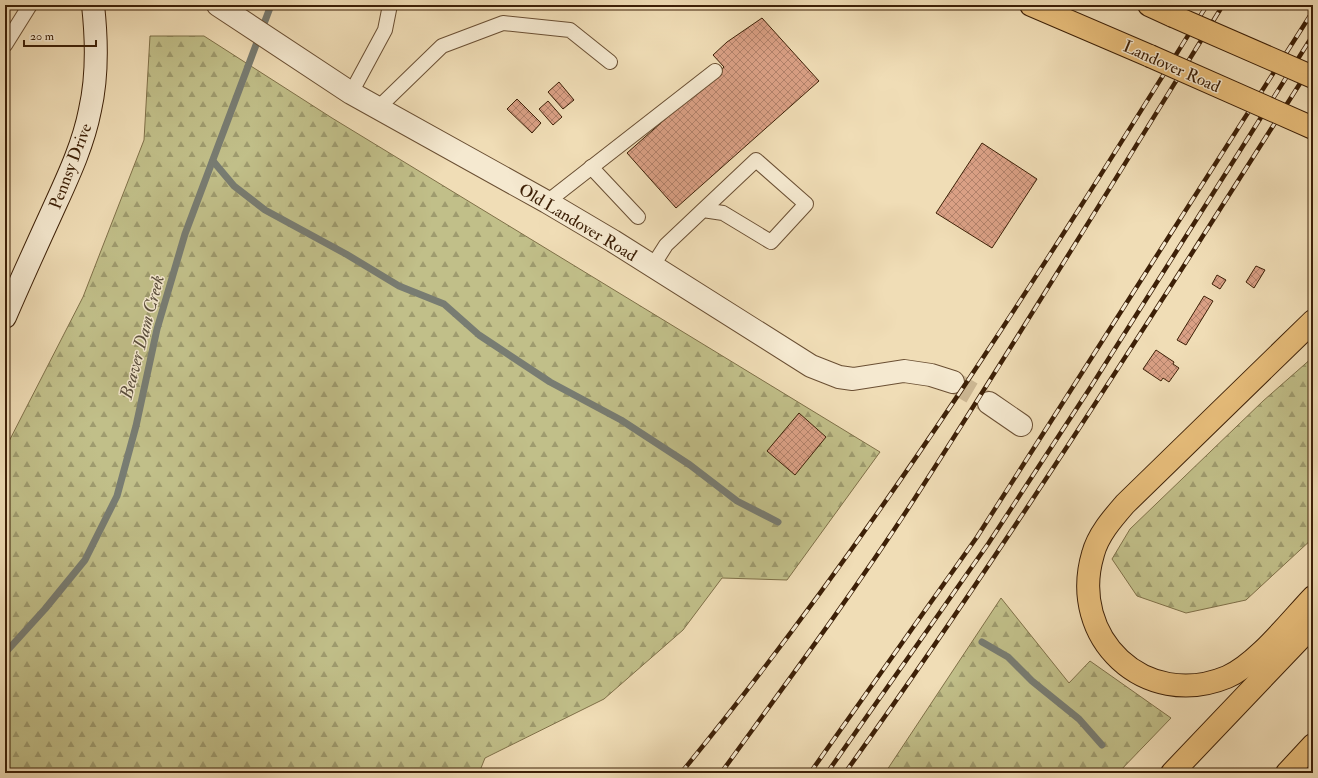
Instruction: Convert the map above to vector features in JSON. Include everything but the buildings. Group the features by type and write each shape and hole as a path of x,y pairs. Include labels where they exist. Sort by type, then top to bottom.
{"main road":[{"name":"Landover Road","path":"1032,5 1313,128"},
{"path":"1149,5 1313,77"},
{"path":"1313,320 1125,504 1101,536 1093,553 1089,571 1088,590 1095,624 1103,641 1117,658 1132,670 1151,680 1170,685 1190,686 1209,684 1228,676 1245,666 1313,597"},
{"path":"1172,773 1313,625"},
{"path":"1286,773 1313,745"}],"street":[{"name":"Pennsy Drive","path":"6,312 61,191 85,131 90,110 96,65 97,42 93,5"},
{"name":"Old Landover Road","path":"222,8 302,62 377,109 547,202 796,358 839,377 853,378 904,371 918,372 953,382"},
{"path":"989,403 1021,425"}],"lane":[{"path":"5,46 30,5"},
{"path":"351,93 385,30 390,5"},
{"path":"377,109 442,46 503,23 570,30 610,62"},
{"path":"547,202 715,71"},
{"path":"652,267 666,245 703,210 756,160 806,204 771,242 723,213 703,210"},
{"path":"591,167 638,217"}],"green space":[{"path":"150,36 204,36 332,118 880,452 787,580 722,578 683,630 604,699 485,758 479,773 5,773 5,449 83,297 144,140"},
{"path":"1313,357 1313,538 1246,600 1186,613 1137,596 1112,559 1130,529 1263,401"},
{"path":"1001,598 1069,683 1090,661 1171,718 1118,773 885,773"}],"waterway":[{"name":"Beaver Dam Creek","path":"5,653 45,609 85,560 117,496 136,426 157,329 185,234 271,5"},
{"path":"213,161 234,186 265,210 346,254 399,286 444,304 479,335 550,382 621,420 690,465 737,501 778,522"},
{"path":"982,642 1008,657 1032,681 1079,719 1102,745"}],"tunnel":[{"path":"953,382 989,403"}],"railway":[{"path":"681,773 753,682 823,589 891,494 1020,300 1207,5"},
{"path":"721,773 844,602 915,498 1032,314 1223,5"},
{"path":"810,773 977,537 1313,11"},
{"path":"827,773 988,544 1092,385 1313,35"},
{"path":"845,773 1026,510 1142,332 1313,63"}]}
